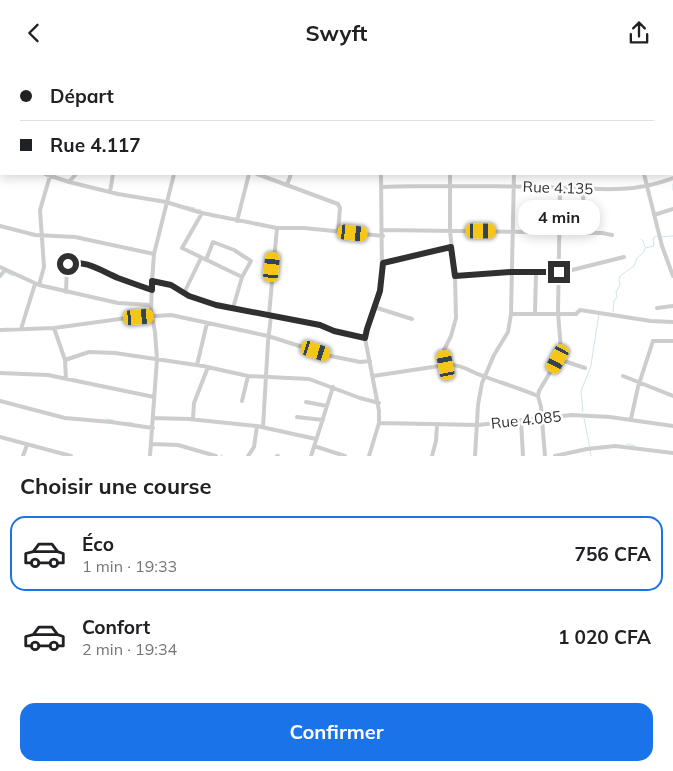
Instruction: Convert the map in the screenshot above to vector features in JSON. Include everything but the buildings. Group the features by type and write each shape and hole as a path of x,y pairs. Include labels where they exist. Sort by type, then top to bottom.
{"street":[{"path":"69,182 75,175"},
{"path":"110,192 113,175"},
{"path":"154,456 150,456 157,359 155,332 151,316 152,281 154,254 174,175"},
{"path":"237,221 249,175"},
{"path":"287,185 291,175"},
{"path":"369,456 379,423 379,403 365,338 382,280 381,175"},
{"path":"446,365 444,350 455,321 455,276 450,231 450,175"},
{"path":"475,456 478,405 484,377 494,355 508,332 511,314 514,175"},
{"path":"644,175 662,245 673,275"},
{"path":"21,329 44,267 40,210 50,176 110,192 166,202 202,213 276,229 304,228 383,236"},
{"path":"268,176 338,204 340,208 338,231"},
{"name":"Rue 4.135","path":"382,187 450,185 612,191 647,186 673,178"},
{"path":"546,456 538,396 558,359 561,343 558,313 560,188"},
{"path":"583,189 584,233"},
{"path":"654,215 673,209"},
{"path":"202,213 182,247 183,249 242,277"},
{"path":"0,226 14,231 41,235 75,237 154,254"},
{"path":"263,427 276,229"},
{"path":"383,230 512,231 602,233 612,235"},
{"path":"206,260 213,242 234,250 250,261 242,277 233,308"},
{"path":"383,263 451,247"},
{"path":"455,276 511,272 559,272 576,270 624,257"},
{"path":"184,293 200,258"},
{"path":"66,291 67,266 70,263 96,268 152,290"},
{"path":"0,267 37,285 118,303 151,305"},
{"path":"0,276 5,270"},
{"path":"536,272 536,313"},
{"path":"152,281 171,285 184,293 216,305 320,325 334,331 365,338"},
{"path":"657,308 673,306"},
{"path":"374,307 412,319"},
{"path":"511,314 576,314 580,310 652,321 673,322"},
{"path":"0,330 54,327 171,315 268,336 332,356 360,362 370,361"},
{"path":"197,365 207,323"},
{"path":"54,327 66,360 66,379"},
{"path":"631,419 652,341 673,341"},
{"path":"66,360 81,354 102,352 197,365 248,376 309,379 379,403"},
{"path":"558,359 585,368"},
{"path":"373,376 446,365 462,366 484,377 538,396"},
{"path":"193,419 194,403 208,367"},
{"path":"0,373 48,375 154,397"},
{"path":"242,401 248,376"},
{"path":"623,376 673,396"},
{"path":"311,456 333,387"},
{"path":"0,401 65,419 111,422 152,428"},
{"path":"306,402 327,406"},
{"name":"Rue 4.085","path":"379,423 478,425 572,415 631,419 673,426"},
{"path":"298,417 323,420"},
{"path":"153,418 193,419 223,424 257,426 316,439"},
{"path":"521,421 523,456"},
{"path":"432,456 437,425"},
{"path":"248,456 254,447 257,426"},
{"path":"0,437 71,456"},
{"path":"151,444 178,445 216,456"},
{"path":"23,456 27,445"},
{"path":"314,446 345,456"},
{"path":"555,456 587,449 615,446 673,453"}],"waterway":[{"path":"673,184 673,190"},
{"path":"185,206 195,208"},
{"path":"564,229 571,230"},
{"path":"587,231 595,231"},
{"path":"613,312 614,301 617,297 616,292 620,285 620,276 634,266 637,258 644,252 645,248 654,246 653,238 657,236"},
{"path":"661,237 673,236"},
{"path":"641,239 645,247"},
{"path":"5,272 13,276"},
{"path":"591,365 599,314"},
{"path":"583,412 581,391 591,366"},
{"path":"584,418 590,448"},
{"path":"106,419 113,420"},
{"path":"128,422 133,423"},
{"path":"627,444 635,446"},
{"path":"590,449 591,456"}],"route":[{"path":"68,264 77,263 96,268 152,290 152,281 171,285 189,296 216,305 320,325 334,331 365,338 380,291 383,263 451,247 455,264 455,276 511,272 559,272"}]}
